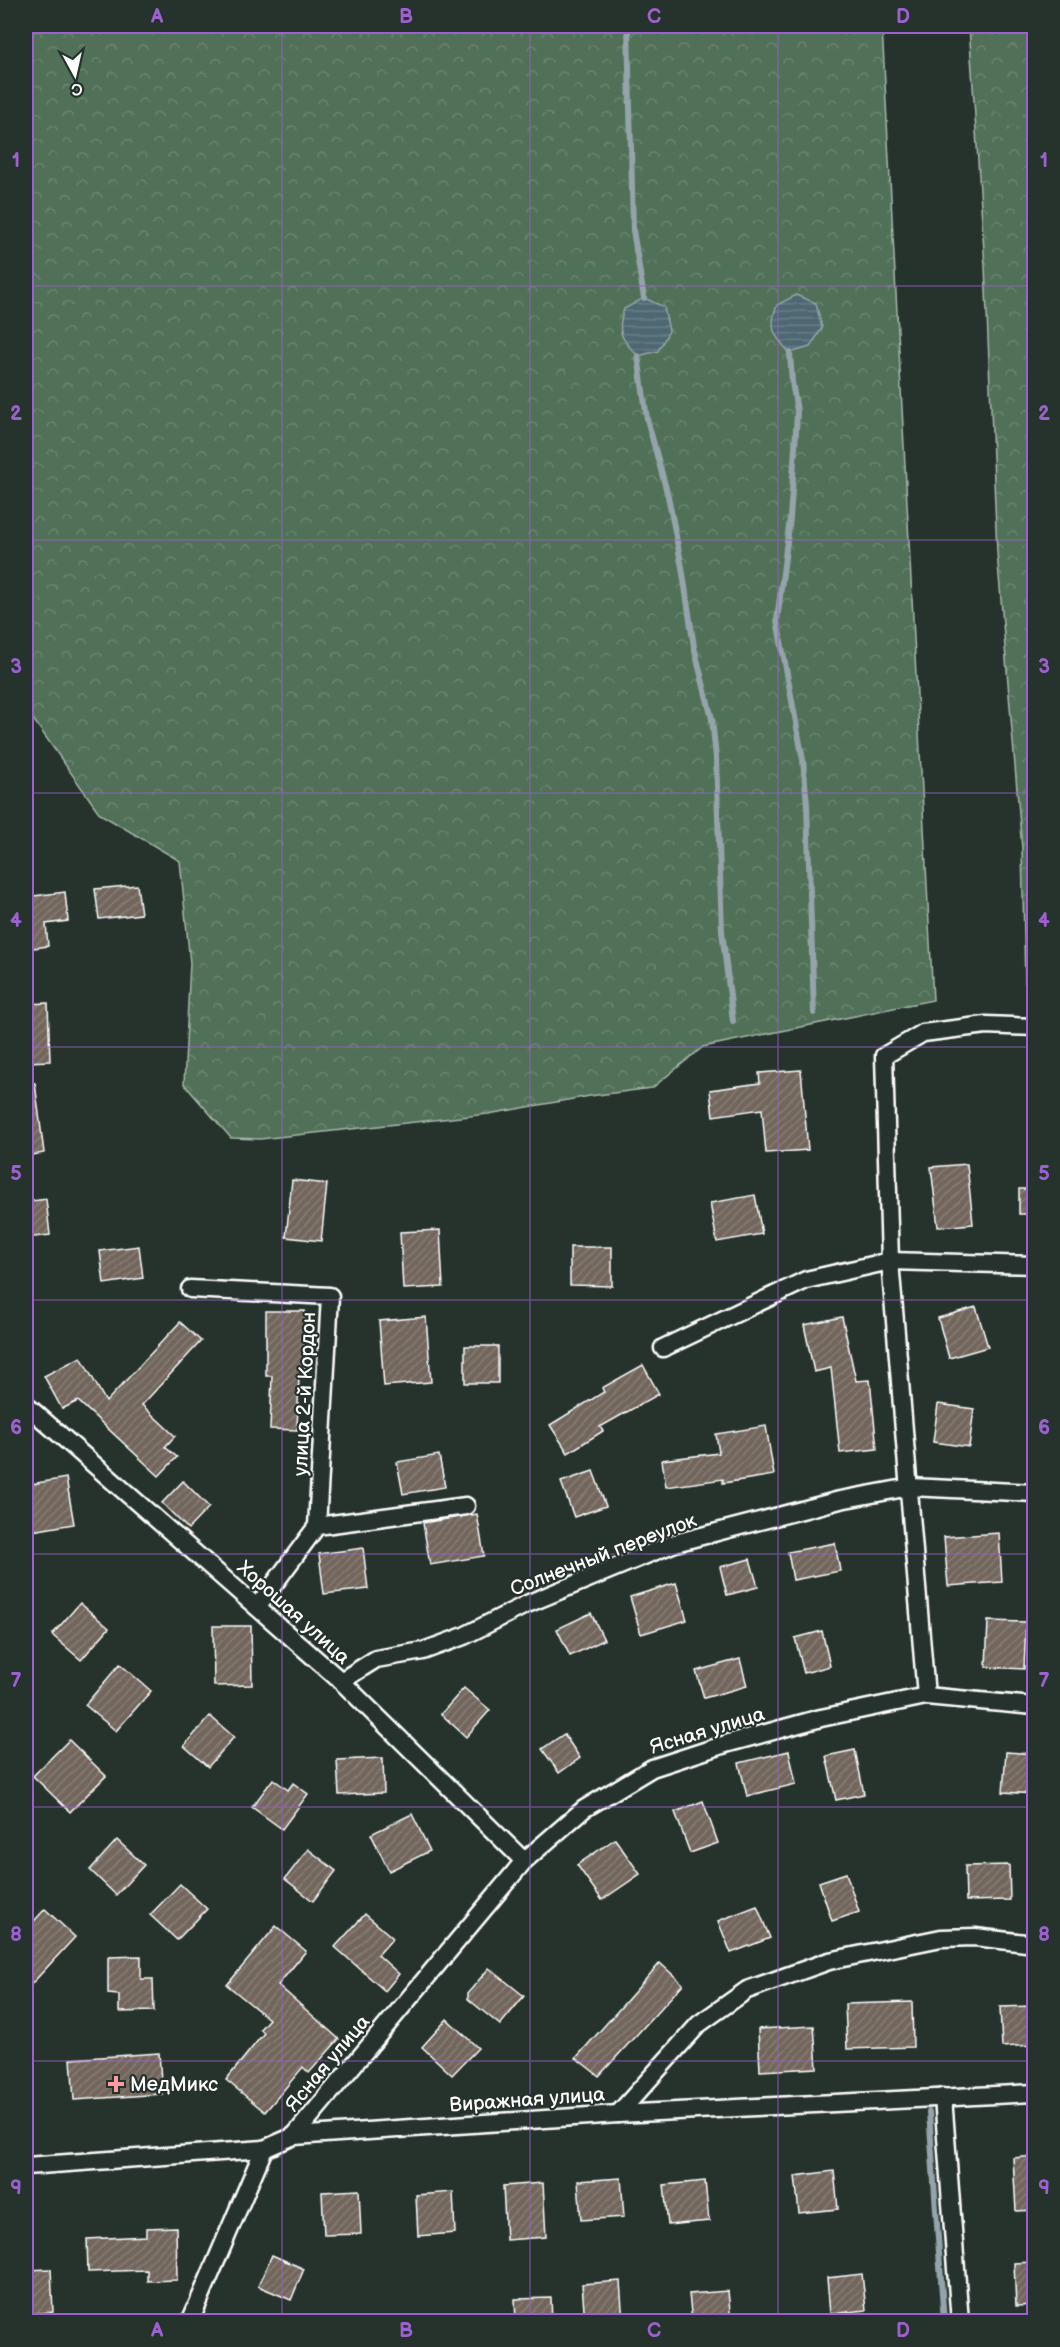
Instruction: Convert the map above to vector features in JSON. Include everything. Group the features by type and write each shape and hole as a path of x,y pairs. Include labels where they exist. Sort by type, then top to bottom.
{"street":[{"path":"926,1696 890,1261 884,1056 923,1033 986,1025 1035,1027"},
{"path":"663,1348 806,1280 890,1261 1035,1265"},
{"name":"улица 2-й Кордон","path":"190,1289 330,1296 317,1526"},
{"name":"Хорошая улица","path":"26,1405 341,1682 524,1861"},
{"name":"Солнечный переулок","path":"341,1682 376,1659 423,1651 464,1636 527,1604 675,1544 840,1500 910,1487 1035,1493"},
{"path":"257,1607 317,1526 466,1506"},
{"name":"Ясная улица","path":"294,2136 524,1861 584,1809 652,1768 729,1743 821,1718 926,1696 1035,1706"},
{"path":"618,2114 699,2024 747,1990 829,1961 941,1938 975,1937 1035,1944"},
{"name":"Виражная улица","path":"26,2166 264,2149 294,2136 618,2114 1035,2093"},
{"path":"943,2097 960,2322"},
{"path":"190,2322 264,2149"}],"green space":[{"path":"26,26 882,26 933,1000 703,1047 652,1088 590,1096 488,1114 260,1139 231,1138 184,1084 190,963 180,861 100,814 26,709"},
{"path":"969,26 1034,26 1034,981 1025,983 1022,849 997,552 985,266"}],"water":[{"path":"796,295 816,303 822,328 810,347 790,353 776,336 773,320 777,305"},
{"path":"644,298 664,307 669,331 658,351 638,356 624,340 620,324 624,309"}],"building":[{"path":"137,885 141,914 99,919 95,889"},
{"path":"65,892 68,921 46,924 48,946 26,949 26,897"},
{"path":"48,1003 50,1061 26,1062 26,1004"},
{"path":"801,1070 808,1150 766,1153 762,1109 713,1116 710,1090 760,1083 759,1073"},
{"path":"26,1083 35,1083 44,1153 26,1156"},
{"path":"967,1164 973,1224 938,1227 931,1167"},
{"path":"292,1180 327,1184 321,1241 286,1237"},
{"path":"1019,1189 1035,1189 1035,1214 1019,1214"},
{"path":"755,1195 762,1234 717,1242 710,1203"},
{"path":"46,1199 50,1235 26,1238 26,1202"},
{"path":"440,1230 443,1287 403,1289 400,1232"},
{"path":"139,1246 143,1278 104,1284 100,1251"},
{"path":"570,1247 612,1247 612,1286 570,1285"},
{"path":"976,1307 988,1347 949,1358 938,1318"},
{"path":"266,1311 305,1311 305,1376 299,1376 297,1430 270,1429 272,1376 266,1376"},
{"path":"426,1317 431,1382 384,1386 379,1321"},
{"path":"842,1317 856,1381 870,1380 877,1449 840,1453 831,1368 814,1372 804,1325"},
{"path":"180,1322 201,1341 142,1405 175,1436 165,1447 177,1457 159,1476 78,1401 62,1409 44,1376 81,1357 106,1402"},
{"path":"465,1346 498,1346 498,1383 465,1383"},
{"path":"643,1365 659,1394 600,1427 603,1431 568,1453 550,1425 604,1392 602,1388"},
{"path":"938,1404 974,1409 969,1447 933,1442"},
{"path":"766,1426 774,1475 723,1483 723,1479 666,1487 662,1460 719,1453 716,1434"},
{"path":"439,1455 445,1487 403,1494 397,1462"},
{"path":"593,1471 606,1506 574,1517 561,1482"},
{"path":"66,1478 74,1524 26,1532 26,1485"},
{"path":"183,1481 209,1507 188,1529 162,1503"},
{"path":"477,1514 484,1556 430,1565 423,1523"},
{"path":"999,1533 1002,1582 948,1586 944,1537"},
{"path":"835,1543 840,1571 793,1580 788,1552"},
{"path":"363,1548 368,1589 324,1594 319,1554"},
{"path":"750,1559 758,1587 727,1595 720,1567"},
{"path":"676,1583 687,1620 641,1634 630,1597"},
{"path":"80,1603 109,1628 81,1660 52,1635"},
{"path":"591,1613 604,1640 570,1656 557,1629"},
{"path":"988,1621 1026,1622 1024,1669 986,1667"},
{"path":"213,1626 251,1626 252,1685 214,1686"},
{"path":"822,1631 830,1666 804,1673 795,1638"},
{"path":"740,1659 747,1686 704,1698 696,1671"},
{"path":"120,1664 151,1691 116,1731 85,1705"},
{"path":"464,1688 490,1710 466,1737 441,1714"},
{"path":"210,1716 234,1737 208,1767 184,1746"},
{"path":"564,1734 580,1758 559,1773 542,1749"},
{"path":"69,1740 106,1776 70,1812 33,1776"},
{"path":"855,1750 864,1794 836,1800 826,1756"},
{"path":"789,1751 796,1784 747,1796 739,1763"},
{"path":"1006,1752 1035,1754 1035,1794 1003,1792"},
{"path":"383,1758 384,1793 339,1795 337,1760"},
{"path":"273,1779 288,1790 293,1783 308,1794 282,1829 252,1807"},
{"path":"703,1801 718,1843 690,1853 675,1812"},
{"path":"412,1814 430,1851 389,1871 371,1834"},
{"path":"615,1839 640,1874 602,1900 577,1865"},
{"path":"117,1840 144,1865 116,1895 90,1870"},
{"path":"308,1849 336,1871 313,1901 285,1879"},
{"path":"1009,1865 1010,1900 966,1901 965,1866"},
{"path":"846,1873 859,1912 832,1921 819,1882"},
{"path":"180,1884 207,1909 177,1940 150,1915"},
{"path":"757,1906 770,1938 731,1953 718,1921"},
{"path":"45,1909 75,1937 26,1990 26,1930"},
{"path":"365,1914 393,1938 378,1955 399,1974 385,1991 335,1947"},
{"path":"276,1926 306,1951 278,1985 339,2039 309,2073 303,2067 265,2112 226,2080 264,2033 260,2029 269,2019 227,1985"},
{"path":"141,1956 141,1979 153,1979 154,2011 119,2012 119,1995 108,1994 108,1957"},
{"path":"660,1963 683,1984 599,2076 576,2058"},
{"path":"489,1968 524,1996 500,2025 468,1999 468,1993"},
{"path":"912,2002 913,2047 847,2049 845,2004"},
{"path":"1035,2006 1035,2045 1002,2047 1000,2007"},
{"path":"447,2019 478,2048 452,2075 422,2047"},
{"path":"814,2026 817,2068 760,2071 758,2029"},
{"path":"159,2053 162,2094 74,2100 71,2059"},
{"path":"1035,2156 1035,2210 1016,2211 1013,2158"},
{"path":"834,2171 838,2209 799,2213 795,2176"},
{"path":"621,2178 624,2217 581,2220 578,2181"},
{"path":"705,2181 709,2221 668,2225 664,2185"},
{"path":"543,2183 546,2237 506,2240 503,2186"},
{"path":"359,2190 361,2234 324,2235 322,2192"},
{"path":"453,2192 455,2233 418,2236 416,2195"},
{"path":"176,2227 177,2280 147,2281 147,2270 88,2272 87,2239 146,2236 146,2228"},
{"path":"272,2255 304,2269 291,2300 258,2286"},
{"path":"1035,2262 1035,2305 1016,2306 1014,2263"},
{"path":"51,2269 53,2312 26,2314 26,2270"},
{"path":"862,2274 866,2310 830,2314 827,2278"},
{"path":"620,2281 623,2322 585,2322 582,2284"},
{"path":"728,2291 731,2322 692,2322 689,2294"},
{"path":"551,2298 552,2322 516,2322 515,2299"}],"waterway":[{"path":"628,26 633,230 644,298"},
{"path":"790,353 797,411 790,518 777,620 803,760 807,805 814,1013"},
{"path":"638,356 647,419 668,496 694,647 712,719 716,758 722,931 733,1021"},
{"path":"929,2112 944,2322"}],"place":[{"name":"МедМикс","path":"116,2084"}]}
